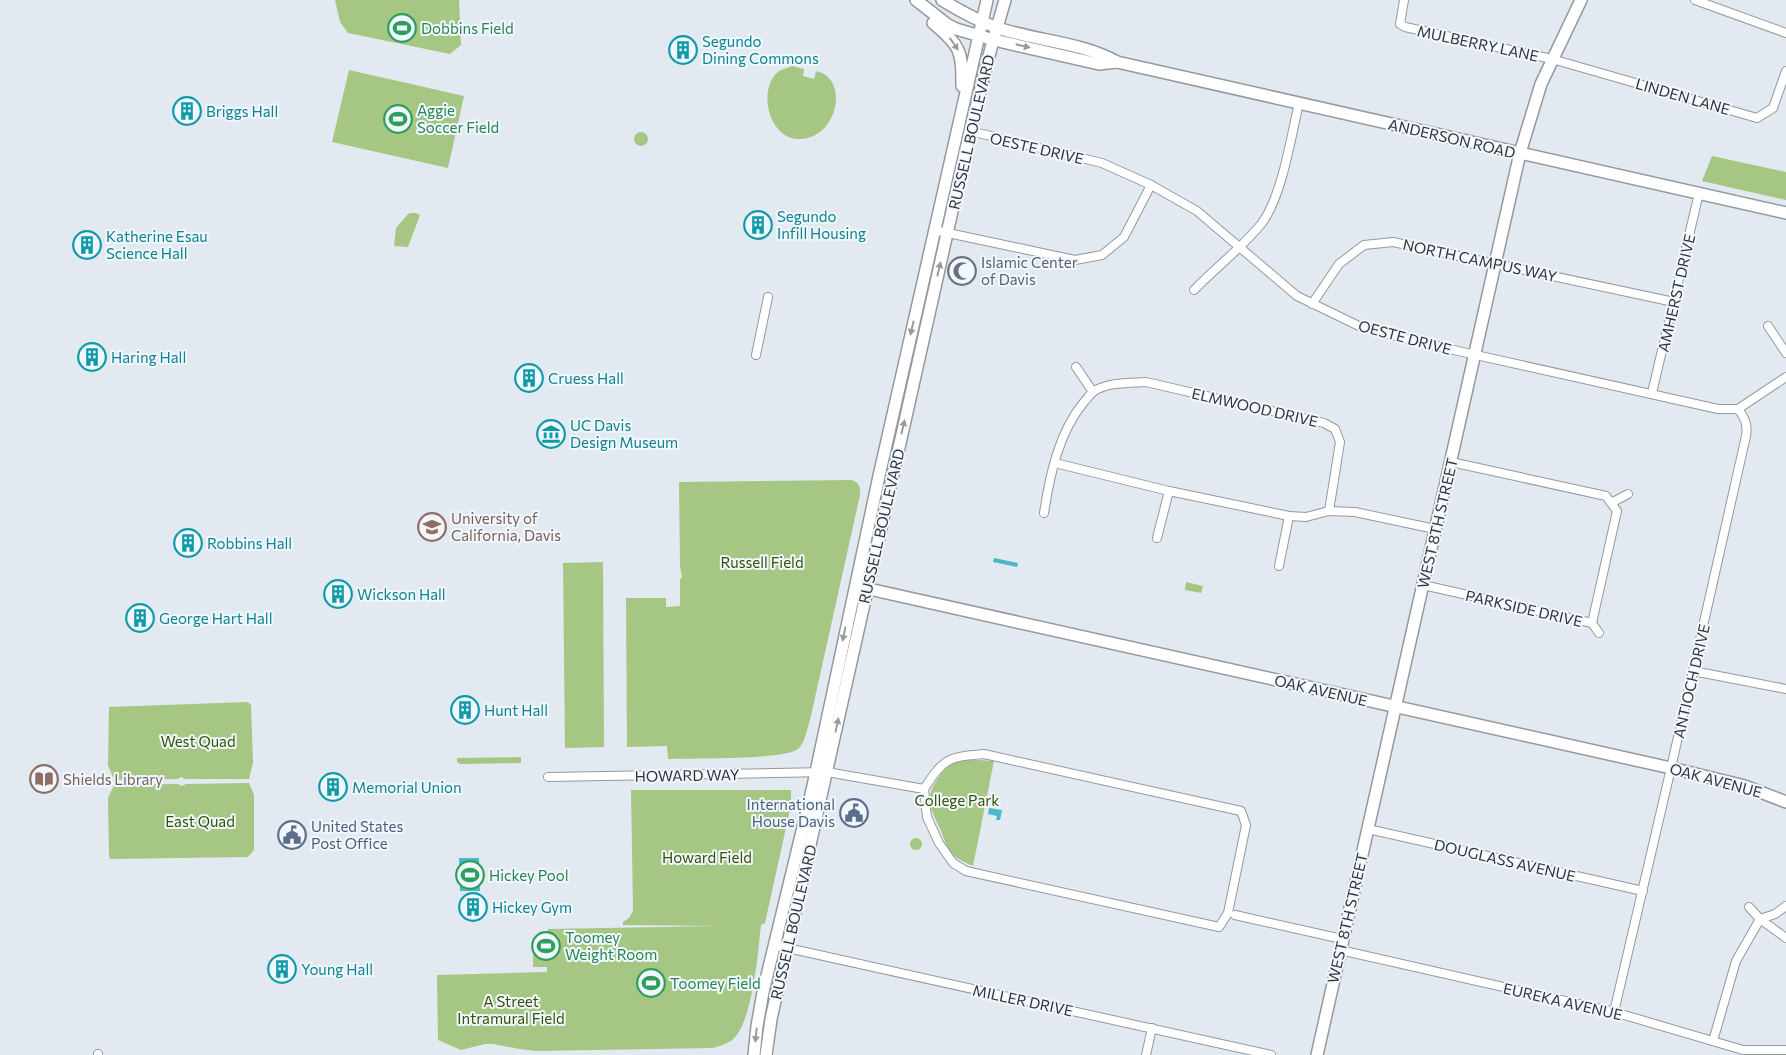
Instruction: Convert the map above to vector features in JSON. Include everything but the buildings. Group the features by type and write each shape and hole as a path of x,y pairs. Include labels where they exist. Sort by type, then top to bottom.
{"main road":[{"path":"905,0 947,34 956,46 962,63 962,106"},
{"path":"916,0 956,29 994,40 1071,57 1074,53 1078,52 1113,60"},
{"name":"ANDERSON ROAD","path":"942,0 997,28 1083,49 1113,60 1786,213"},
{"name":"RUSSELL BOULEVARD","path":"766,1055 771,1019 787,948 821,773 855,586 987,0"},
{"name":"RUSSELL BOULEVARD","path":"754,1055 759,1014 774,945 821,773 867,589 970,131 1005,0"},
{"name":"WEST 8TH STREET","path":"1317,1055 1520,153 1538,92 1581,0"},
{"path":"879,476 883,482 880,502 885,506"},
{"name":"OAK AVENUE","path":"855,586 1671,768 1745,786 1786,802"}],"street":[{"name":"MULBERRY LANE","path":"1404,0 1399,18 1400,24 1404,27 1552,59"},
{"path":"1695,0 1786,33"},
{"name":"LINDEN LANE","path":"1552,59 1757,118 1774,108 1786,71"},
{"path":"1194,290 1262,222 1281,181 1299,103"},
{"name":"OESTE DRIVE","path":"970,131 1102,163 1151,185 1197,211 1298,296 1364,328 1475,355 1718,409 1738,409"},
{"path":"934,230 1075,260 1102,256 1124,236 1151,185"},
{"name":"AMHERST DRIVE","path":"1652,393 1699,193"},
{"name":"NORTH CAMPUS WAY","path":"1312,304 1339,264 1364,245 1393,242 1674,302"},
{"path":"756,355 768,297"},
{"path":"1768,326 1786,353"},
{"path":"1044,512 1063,436 1074,415 1093,392 1076,367"},
{"path":"1738,409 1786,377"},
{"name":"ELMWOOD DRIVE","path":"1093,392 1104,387 1124,383 1146,382 1324,423 1335,429 1340,442 1330,511"},
{"name":"ANTIOCH DRIVE","path":"1614,1012 1747,430 1744,417 1738,409"},
{"path":"1451,462 1606,496 1611,503 1628,494"},
{"path":"1055,463 1289,516 1306,517 1330,511 1355,512 1435,529"},
{"path":"1158,538 1169,490"},
{"name":"PARKSIDE DRIVE","path":"1423,585 1592,623 1617,511 1611,503"},
{"path":"1279,566 1289,516"},
{"path":"1592,623 1600,633"},
{"path":"1693,671 1786,689"},
{"path":"984,754 1241,812 1246,825 1228,913 1219,927 966,870 953,863 939,842 927,817 924,789 933,775 948,760 958,756 984,754"},
{"path":"821,773 924,789"},
{"name":"HOWARD WAY","path":"548,777 821,773"},
{"name":"DOUGLASS AVENUE","path":"1368,829 1643,891"},
{"path":"1713,1041 1736,961 1760,919 1775,914 1786,906"},
{"path":"1749,907 1760,919 1786,938"},
{"name":"EUREKA AVENUE","path":"1235,915 1341,945 1614,1012 1743,1050 1786,1050"},
{"name":"MILLER DRIVE","path":"774,945 1271,1055"},
{"path":"1146,1055 1152,1028"}],"green space":[{"name":"Dobbins Field","path":"335,0 459,0 461,45 450,54 348,33 340,22"},
{"path":"792,66 804,69 803,76 814,79 816,71 827,76 833,85 836,96 835,108 830,120 822,130 811,137 798,139 788,137 773,122 769,112 768,90 772,80 778,72"},
{"name":"Aggie Soccer Field","path":"349,70 464,96 448,168 332,142"},
{"path":"638,132 644,132 648,139 644,146 638,146 634,142 634,136"},
{"path":"1712,156 1786,172 1786,200 1702,181"},
{"path":"411,213 420,215 408,247 394,246 396,228"},
{"name":"Russell Field","path":"852,480 859,486 860,495 810,720 804,740 798,749 790,753 757,757 668,759 667,746 627,747 626,598 666,598 666,607 680,606 680,579 682,578 680,566 679,482"},
{"path":"603,562 604,747 565,748 563,563"},
{"path":"1186,582 1203,586 1201,593 1185,590"},
{"name":"West Quad","path":"248,702 251,705 253,763 249,779 185,779 181,777 178,779 114,780 108,765 109,707"},
{"path":"521,757 521,763 460,764 457,762 457,758"},
{"name":"College Park","path":"963,759 994,761 973,866 953,855 949,850 930,804 931,791 934,784 947,768"},
{"name":"East Quad","path":"249,783 254,795 254,850 248,857 110,859 108,798 114,785 178,784 182,786 186,784"},
{"path":"631,790 791,790 791,805 765,923 761,925 753,987 745,1020 738,1032 731,1041 713,1048 536,1051 485,1044 461,1050 438,1040 437,975 547,972 547,967 533,967 533,941 548,941 548,929 718,926 623,925 623,922 629,918 633,911"},
{"path":"914,838 918,838 922,844 918,850 914,850 910,846 910,842"}],"water":[{"path":"994,558 1018,563 1017,567 993,562"},
{"path":"989,808 1002,810 1000,820 996,820 997,816 988,814"},
{"name":"Hickey Pool","path":"459,858 479,858 480,891 460,891"}],"place":[{"name":"Dobbins Field","path":"402,28"},
{"name":"Segundo Dining Commons","path":"683,50"},
{"name":"Briggs Hall","path":"187,111"},
{"name":"Aggie Soccer Field","path":"398,119"},
{"name":"Segundo Infill Housing","path":"758,225"},
{"name":"Katherine Esau Science Hall","path":"87,245"},
{"name":"Islamic Center of Davis","path":"962,271"},
{"name":"Haring Hall","path":"92,357"},
{"name":"Cruess Hall","path":"529,378"},
{"name":"UC Davis Design Museum","path":"551,434"},
{"name":"University of California, Davis","path":"432,527"},
{"name":"Robbins Hall","path":"188,543"},
{"name":"Wickson Hall","path":"338,594"},
{"name":"George Hart Hall","path":"140,618"},
{"name":"Hunt Hall","path":"465,710"},
{"name":"Shields Library","path":"44,779"},
{"name":"Memorial Union","path":"333,787"},
{"name":"International House Davis","path":"854,813"},
{"name":"United States Post Office","path":"292,835"},
{"name":"Hickey Pool","path":"470,875"},
{"name":"Hickey Gym","path":"473,907"},
{"name":"Toomey Weight Room","path":"546,946"},
{"name":"Young Hall","path":"282,969"},
{"name":"Toomey Field","path":"651,983"}],"park label":[{"name":"Howard Field","path":"707,857"},
{"name":"A Street Intramural Field","path":"511,1010"}]}
